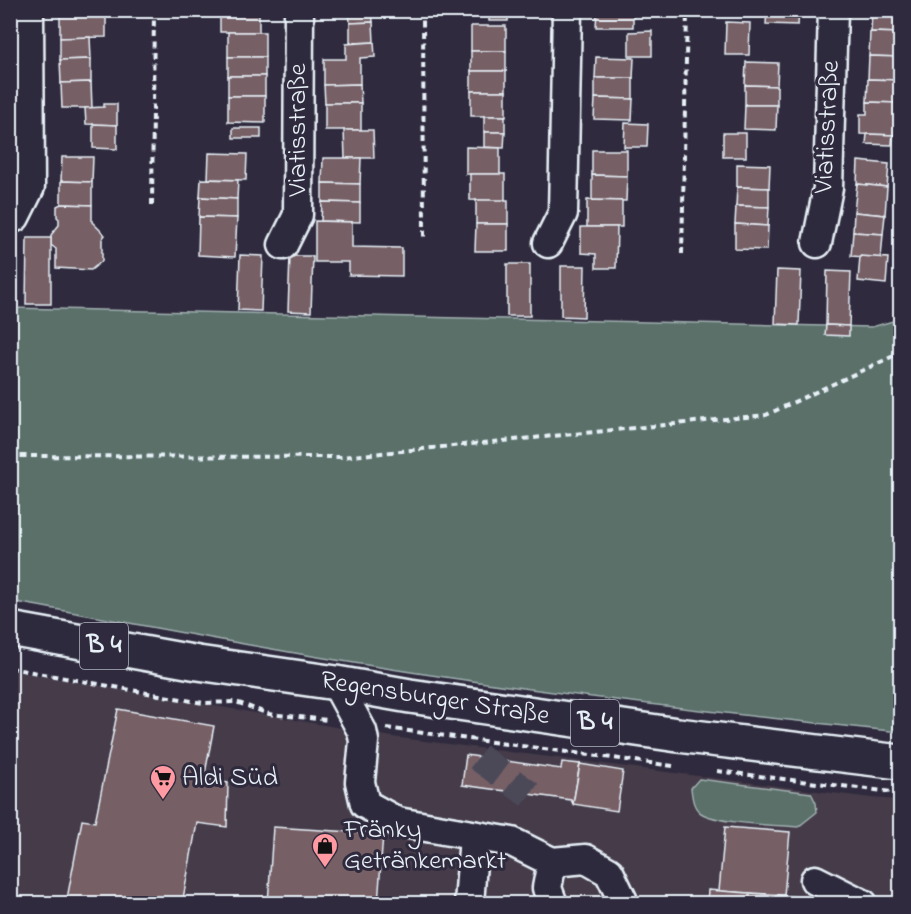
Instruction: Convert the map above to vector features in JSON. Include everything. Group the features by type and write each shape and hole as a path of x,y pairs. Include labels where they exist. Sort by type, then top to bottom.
{"main road":[{"name":"Regensburger Straße","path":"10,629 209,665 410,696 678,735 899,762"}],"street":[{"path":"15,217 30,187 30,10"},
{"name":"Viatisstraße","path":"283,245 298,215 298,10"},
{"path":"548,243 563,213 567,10"},
{"name":"Viatisstraße","path":"816,243 828,188 833,10"},
{"path":"336,684 362,731 364,741 360,782 365,804 398,822 512,842 552,862 586,859 609,872 623,903"},
{"path":"469,903 474,836"},
{"path":"552,862 547,888 552,903"},
{"path":"815,880 863,903"}],"path":[{"path":"152,205 154,10"},
{"path":"423,10 424,237"},
{"path":"682,254 687,10"},
{"path":"10,456 341,457 766,415 900,353"},
{"path":"10,668 203,703 236,702 269,714 682,767"},
{"path":"717,771 900,794"}],"shaded area":[{"path":"10,670 393,737 900,800 900,903 11,903"}],"green space":[{"path":"10,308 872,327 900,319 900,732 669,707 438,676 277,650 11,601"},
{"path":"699,779 811,793 817,812 798,827 734,822 709,817 698,811 693,802 691,788"}],"building":[{"path":"220,10 259,10 259,32 220,32"},
{"path":"349,10 372,10 373,22 350,23"},
{"path":"489,10 508,10 508,21 489,21"},
{"path":"597,10 633,10 633,27 596,27"},
{"path":"767,10 799,10 798,25 766,24"},
{"path":"872,10 900,10 900,33 871,32"},
{"path":"106,12 106,37 60,38 60,13"},
{"path":"373,22 374,42 350,43 350,23"},
{"path":"726,22 750,23 749,55 725,55"},
{"path":"471,26 506,26 506,51 471,51"},
{"path":"652,31 652,56 629,56 629,32"},
{"path":"228,32 265,32 265,57 228,57"},
{"path":"870,32 900,33 900,57 869,56"},
{"path":"90,37 91,59 60,60 60,38"},
{"path":"374,42 375,57 360,58 360,84 324,85 324,59 346,59 346,44"},
{"path":"471,51 506,51 506,71 471,71"},
{"path":"869,56 900,57 899,80 868,79"},
{"path":"228,57 265,57 265,76 228,76"},
{"path":"596,57 634,58 633,78 595,78"},
{"path":"91,59 91,82 61,83 60,60"},
{"path":"746,62 778,63 777,86 745,85"},
{"path":"471,71 506,71 506,91 471,91"},
{"path":"228,76 265,76 265,96 228,96"},
{"path":"595,78 633,78 633,99 595,98"},
{"path":"868,79 899,80 898,103 867,102"},
{"path":"91,82 92,108 62,108 61,83"},
{"path":"360,84 361,103 325,103 324,85"},
{"path":"745,85 777,86 777,105 745,105"},
{"path":"471,91 506,91 506,116 471,116"},
{"path":"228,96 265,96 265,123 228,122"},
{"path":"595,98 633,99 632,120 594,119"},
{"path":"867,102 898,103 900,135 860,134 860,114 867,114"},
{"path":"325,103 361,103 361,130 325,130"},
{"path":"104,104 117,104 117,125 86,124 85,108 104,107"},
{"path":"745,105 777,105 776,130 744,129"},
{"path":"484,116 505,116 505,132 484,132"},
{"path":"625,123 648,124 647,147 624,147"},
{"path":"93,124 117,125 117,149 93,148"},
{"path":"233,128 261,128 261,138 233,138"},
{"path":"344,130 373,130 374,158 345,158"},
{"path":"484,132 505,132 504,148 484,147"},
{"path":"723,133 746,133 746,157 723,157"},
{"path":"867,134 893,135 892,145 866,144"},
{"path":"466,147 500,148 500,174 466,174"},
{"path":"592,150 627,150 627,176 592,175"},
{"path":"209,153 247,154 246,180 208,179"},
{"path":"62,157 93,157 92,182 61,181"},
{"path":"323,158 361,158 360,184 322,183"},
{"path":"858,161 889,164 887,187 857,184"},
{"path":"737,164 770,165 769,188 737,187"},
{"path":"470,174 505,174 505,201 470,200"},
{"path":"592,175 627,176 626,201 592,200"},
{"path":"201,179 238,180 237,199 200,197"},
{"path":"61,181 92,182 92,205 61,204"},
{"path":"322,183 360,184 360,203 322,202"},
{"path":"857,184 887,187 885,215 854,212"},
{"path":"737,187 769,188 769,207 736,206"},
{"path":"200,197 237,199 237,218 199,217"},
{"path":"476,200 508,200 508,224 476,224"},
{"path":"587,200 622,201 622,227 587,227"},
{"path":"322,202 360,203 360,222 321,221"},
{"path":"61,204 92,205 92,222 105,235 102,239 102,261 91,270 56,268 56,249 51,245 51,235 59,225 57,206"},
{"path":"736,206 769,207 768,226 735,224"},
{"path":"854,212 885,215 883,234 853,232"},
{"path":"199,217 237,218 235,257 198,255"},
{"path":"315,221 352,222 352,247 402,248 402,276 349,275 349,262 315,262"},
{"path":"476,224 508,224 508,251 475,251"},
{"path":"735,224 768,226 767,250 735,249"},
{"path":"581,227 617,227 616,268 596,268 596,254 581,253"},
{"path":"853,232 883,234 881,258 851,256"},
{"path":"27,238 51,238 51,304 26,304"},
{"path":"240,255 263,256 261,311 238,310"},
{"path":"290,256 313,256 311,312 288,311"},
{"path":"860,256 888,258 886,284 858,281"},
{"path":"507,264 530,264 530,316 507,316"},
{"path":"561,266 585,266 584,317 561,316"},
{"path":"777,270 801,271 799,325 775,324"},
{"path":"827,271 851,272 849,326 826,325"},
{"path":"826,325 849,326 849,336 825,335"},
{"name":"Aldi Süd","path":"118,709 214,726 204,779 228,783 227,827 197,823 182,904 66,904 82,820 95,822"},
{"path":"466,755 561,769 562,762 580,764 573,804 571,800 462,785"},
{"path":"580,764 623,771 617,811 573,804"},
{"name":"Fränky Getränkemarkt","path":"273,827 383,834 378,904 268,904"},
{"path":"725,827 790,832 784,895 719,891"},
{"path":"708,890 812,898 812,904 707,904"}],"tunnel":[{"path":"478,757 530,795"}],"place":[{"name":"Aldi Süd","path":"163,801"},
{"name":"Fränky Getränkemarkt","path":"325,869"}]}
